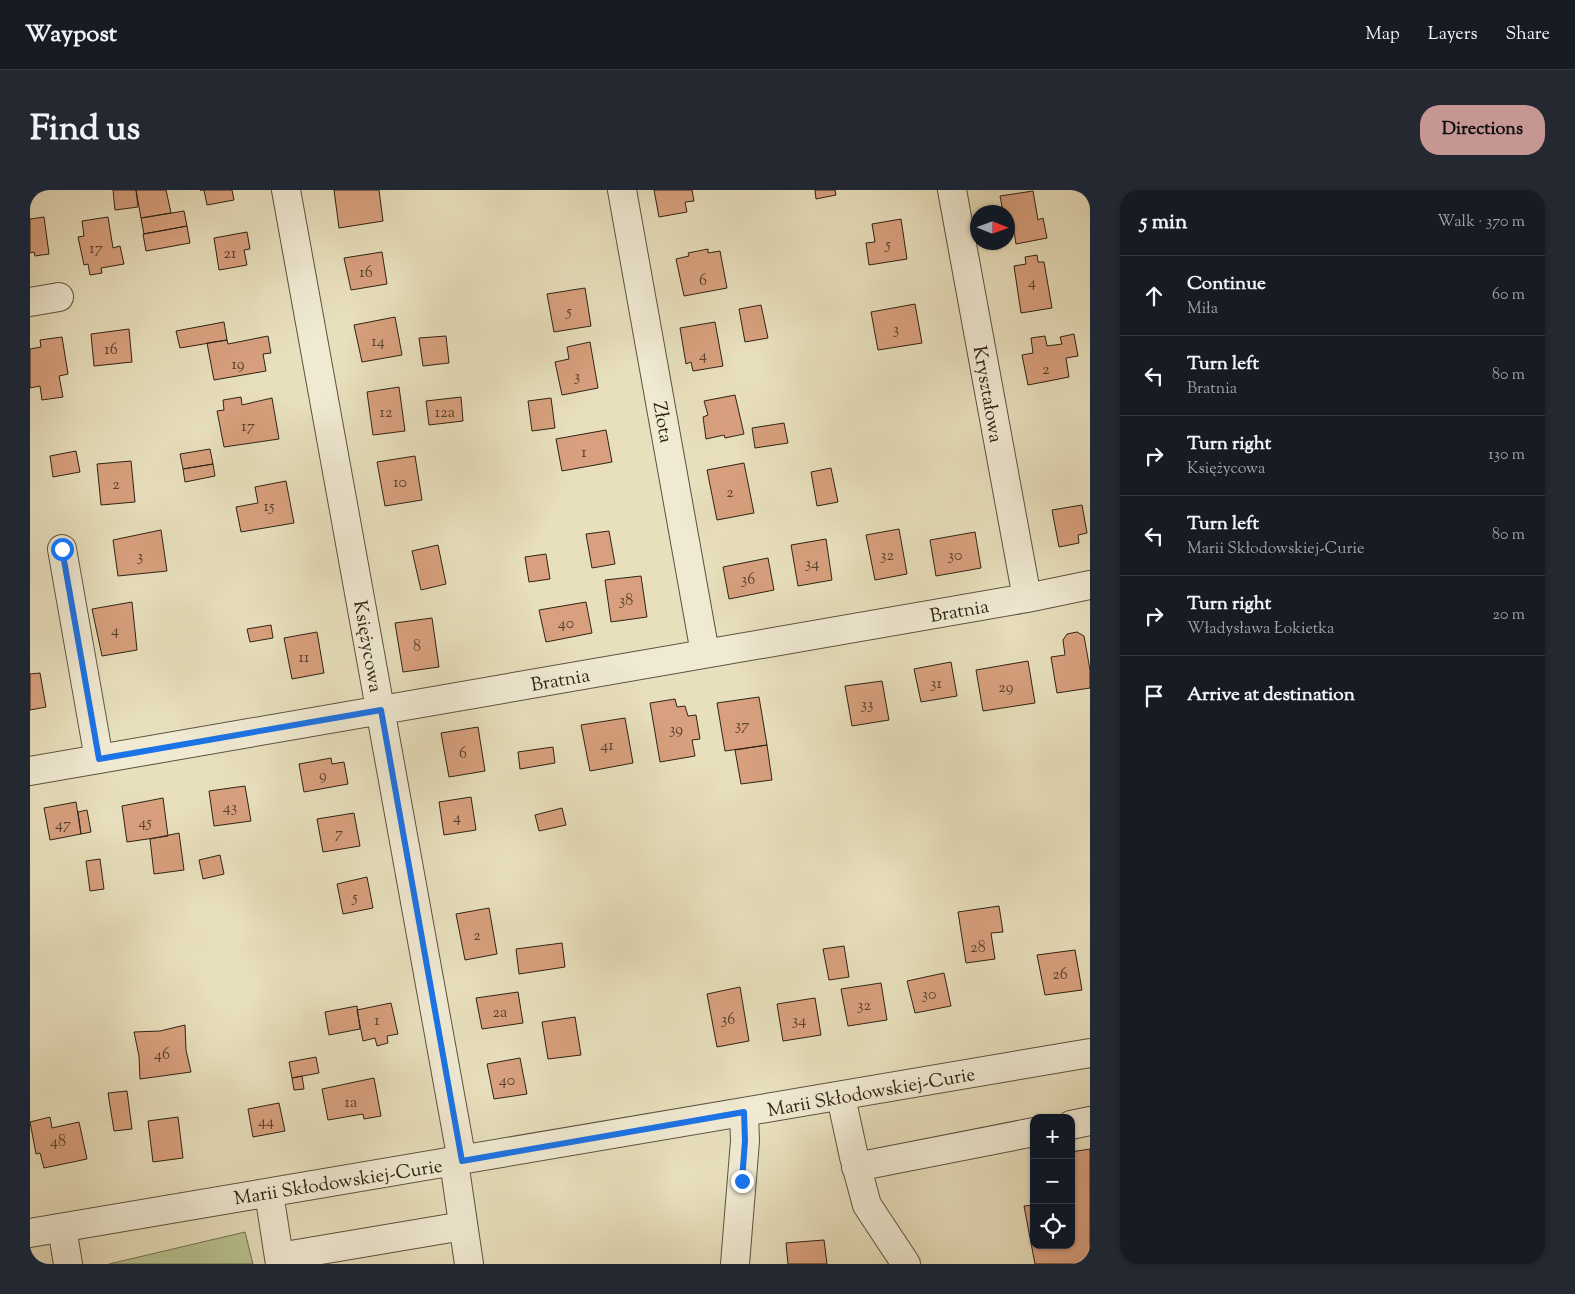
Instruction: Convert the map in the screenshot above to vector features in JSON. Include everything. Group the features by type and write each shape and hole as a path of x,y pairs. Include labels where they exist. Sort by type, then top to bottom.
{"street":[{"name":"Księżycowa","path":"286,190 381,710 458,1161 463,1226 469,1264"},
{"name":"Złota","path":"622,190 705,653"},
{"name":"Kryształowa","path":"952,190 1027,598"},
{"path":"30,302 58,297"},
{"path":"62,549 99,759"},
{"name":"Bratnia","path":"30,771 1027,598 1090,585"},
{"name":"Marii Skłodowskiej-Curie","path":"30,1233 841,1097 1090,1053"},
{"path":"841,1097 863,1193 873,1216 906,1264"},
{"path":"735,1264 745,1141 744,1112"},
{"path":"1075,1123 1090,1121"},
{"path":"856,1167 1030,1133"},
{"path":"269,1193 279,1261 463,1226"},
{"path":"62,1228 68,1264"}],"green space":[{"path":"245,1232 253,1264 109,1264"}],"building":[{"path":"113,190 136,190 138,207 115,210"},
{"path":"136,190 166,190 171,213 141,218"},
{"path":"204,190 232,190 234,200 207,205"},
{"path":"334,190 379,190 383,221 339,228"},
{"path":"654,190 692,190 694,201 685,202 687,212 659,217"},
{"path":"815,190 835,190 836,195 816,199"},
{"path":"1033,191 1038,220 1043,218 1047,238 1016,244 1015,205 1002,205 1000,196"},
{"path":"184,211 187,226 144,234 141,218"},
{"path":"44,217 49,254 35,256 34,252 30,253 30,219"},
{"path":"108,217 113,248 120,246 124,264 101,268 102,273 90,275 88,264 84,265 78,237 84,236 82,221"},
{"path":"901,219 907,259 869,265 866,243 875,242 872,224"},
{"path":"187,226 190,243 146,251 143,234"},
{"path":"247,232 250,249 244,250 247,265 219,270 214,238"},
{"path":"708,249 708,253 720,251 727,288 684,296 676,259 689,256 688,253"},
{"path":"382,252 387,284 351,290 344,258"},
{"path":"1037,255 1038,262 1044,262 1052,308 1021,313 1014,266 1026,264 1025,257"},
{"path":"585,288 591,326 554,332 547,294"},
{"path":"915,304 922,343 878,350 871,312"},
{"path":"761,305 768,338 745,342 739,309"},
{"path":"395,317 402,355 362,362 354,325"},
{"path":"224,322 227,340 180,348 176,331"},
{"path":"715,322 723,366 693,371 691,362 686,364 680,328"},
{"path":"129,329 132,362 94,366 91,334"},
{"path":"1074,334 1078,356 1066,358 1069,377 1028,385 1022,355 1033,353 1031,338 1045,336 1047,346 1062,344 1060,337"},
{"path":"268,336 271,353 263,354 266,371 214,380 207,343 227,340 228,344"},
{"path":"446,336 449,363 423,366 419,338"},
{"path":"62,337 68,374 59,376 63,397 42,400 40,386 30,388 30,349 41,347 40,340"},
{"path":"590,342 598,388 562,395 555,362 569,359 567,347"},
{"path":"399,387 405,431 373,435 367,392"},
{"path":"735,395 744,434 725,438 724,435 706,439 703,417 708,415 704,401"},
{"path":"241,397 242,405 272,398 279,439 224,447 217,411 224,410 223,400"},
{"path":"461,397 463,421 429,425 426,401"},
{"path":"551,398 555,428 532,431 528,401"},
{"path":"784,423 788,443 755,448 752,428"},
{"path":"606,430 612,462 562,471 556,439"},
{"path":"210,449 213,464 183,469 180,454"},
{"path":"76,451 80,472 53,477 50,456"},
{"path":"415,456 422,500 385,506 377,462"},
{"path":"131,461 135,502 101,505 97,464"},
{"path":"744,463 754,513 717,520 707,470"},
{"path":"213,464 215,476 185,482 183,469"},
{"path":"831,468 838,502 817,506 811,472"},
{"path":"286,481 294,523 241,532 236,507 258,503 255,487"},
{"path":"1082,505 1087,533 1078,535 1079,543 1059,547 1052,510"},
{"path":"899,529 907,574 875,580 866,535"},
{"path":"161,530 167,571 118,576 113,540"},
{"path":"609,531 615,564 592,568 586,534"},
{"path":"975,532 981,568 936,576 930,540"},
{"path":"826,539 832,580 798,586 791,545"},
{"path":"438,545 446,584 421,590 412,551"},
{"path":"546,554 550,579 529,582 525,557"},
{"path":"768,558 774,590 729,599 723,567"},
{"path":"641,576 647,617 611,622 605,580"},
{"path":"132,602 137,650 102,656 92,609"},
{"path":"586,602 592,633 546,642 539,610"},
{"path":"432,618 439,667 403,672 395,623"},
{"path":"271,625 273,638 250,642 247,629"},
{"path":"317,632 324,673 292,679 284,638"},
{"path":"1077,632 1084,636 1090,670 1090,688 1057,693 1051,657 1065,655 1063,640 1067,634"},
{"path":"1028,661 1035,703 983,711 976,670"},
{"path":"951,662 957,696 921,702 914,669"},
{"path":"40,673 46,707 30,710 30,674"},
{"path":"882,681 889,720 852,726 845,686"},
{"path":"759,697 767,745 725,751 717,703"},
{"path":"675,699 677,707 685,706 688,716 696,715 700,739 692,740 695,756 660,762 650,703"},
{"path":"625,718 633,763 590,771 581,725"},
{"path":"478,727 485,771 449,777 441,733"},
{"path":"767,745 772,780 741,784 735,750"},
{"path":"553,747 555,763 520,769 518,752"},
{"path":"331,758 332,764 344,762 348,784 304,792 299,764"},
{"path":"245,786 251,821 214,826 209,791"},
{"path":"471,797 476,830 444,835 439,802"},
{"path":"163,798 168,836 127,842 122,806"},
{"path":"76,802 81,834 50,840 44,808"},
{"path":"562,808 566,825 539,831 535,815"},
{"path":"87,810 91,832 81,834 78,812"},
{"path":"354,813 360,846 323,852 317,819"},
{"path":"179,833 184,870 154,874 150,839"},
{"path":"220,855 224,874 203,879 199,860"},
{"path":"100,859 104,889 90,891 86,861"},
{"path":"367,877 373,908 343,914 337,884"},
{"path":"999,906 1003,932 991,933 995,959 966,963 958,912"},
{"path":"489,908 497,954 465,960 456,914"},
{"path":"562,943 565,967 519,974 516,949"},
{"path":"844,946 849,977 829,980 823,949"},
{"path":"1075,950 1082,990 1045,995 1037,955"},
{"path":"944,973 951,1006 915,1013 907,981"},
{"path":"881,983 887,1020 848,1026 841,989"},
{"path":"740,987 749,1041 717,1047 707,994"},
{"path":"518,992 523,1023 482,1029 476,998"},
{"path":"815,998 821,1035 783,1041 777,1004"},
{"path":"391,1003 398,1034 387,1036 388,1043 377,1046 375,1038 363,1041 357,1010"},
{"path":"357,1006 360,1029 329,1035 325,1012"},
{"path":"575,1017 581,1055 548,1059 542,1022"},
{"path":"185,1025 186,1050 191,1072 140,1079 139,1056 134,1032 160,1031"},
{"path":"316,1057 319,1073 292,1078 289,1062"},
{"path":"520,1058 527,1094 494,1099 487,1064"},
{"path":"302,1076 304,1089 294,1090 292,1078"},
{"path":"374,1078 381,1116 364,1119 363,1114 328,1120 322,1089"},
{"path":"127,1091 132,1129 114,1131 108,1093"},
{"path":"279,1103 285,1131 253,1137 248,1109"},
{"path":"50,1117 52,1128 79,1122 87,1159 44,1168 40,1153 36,1154 30,1122"},
{"path":"178,1117 183,1158 153,1162 148,1121"},
{"path":"1090,1149 1090,1264 1035,1264 1032,1249 1075,1249 1075,1151"},
{"path":"1030,1205 1030,1238 1024,1206"},
{"path":"824,1240 827,1264 788,1264 786,1243"}],"route":[{"path":"62,549 99,759 381,710 462,1161 744,1112 746,1123 742,1181"}]}
